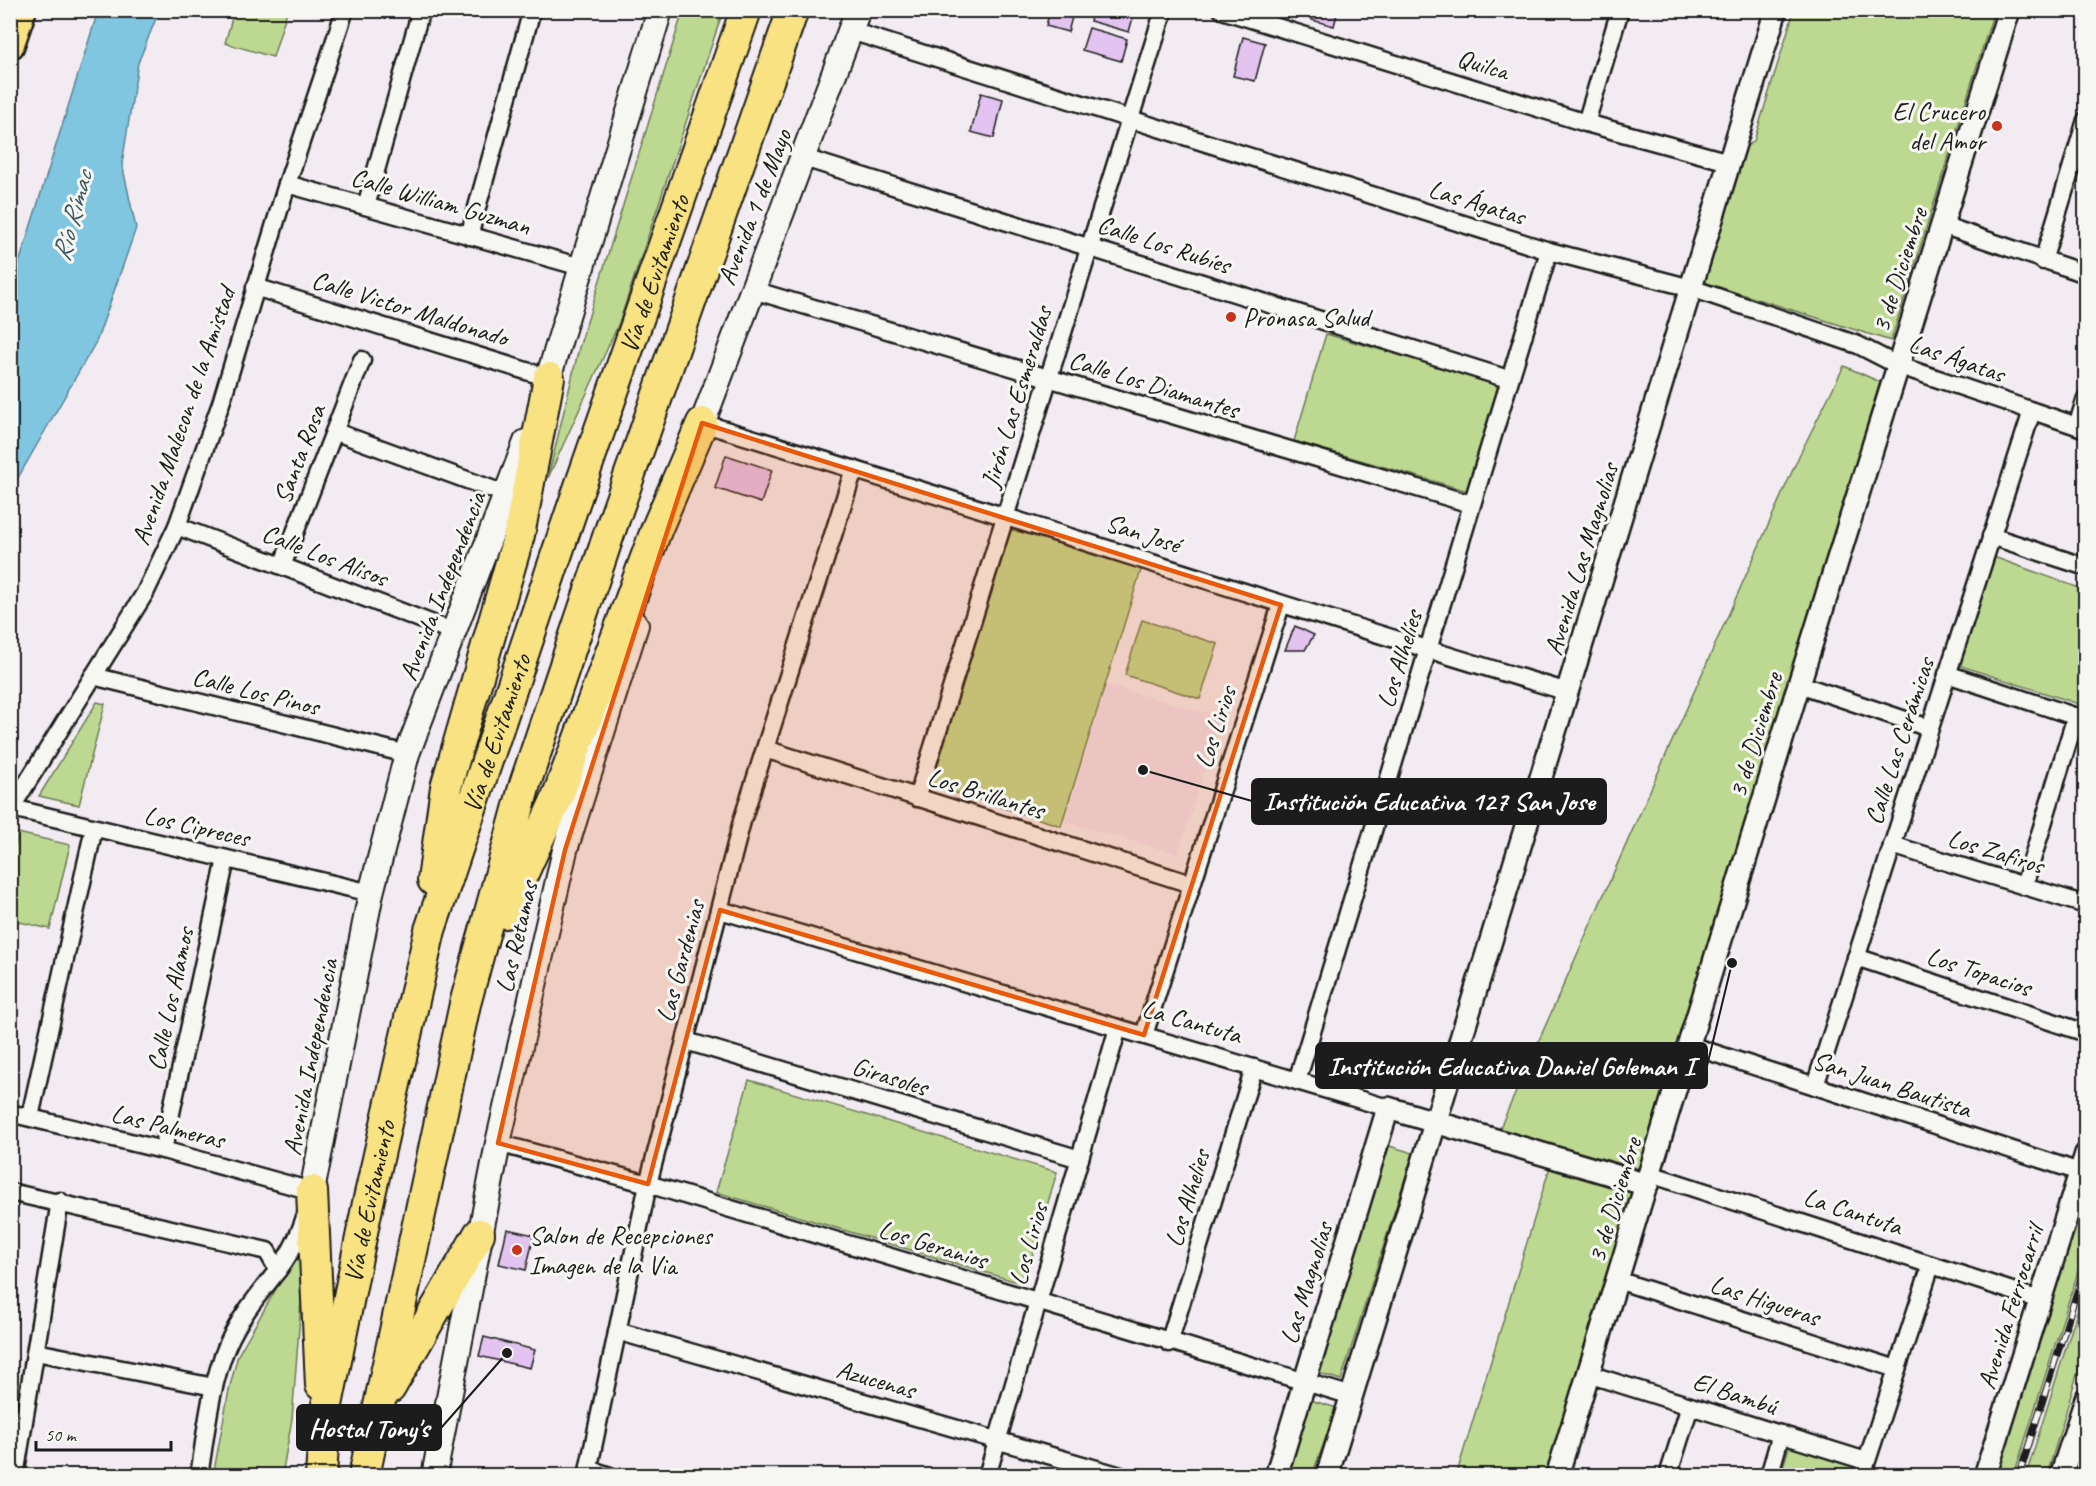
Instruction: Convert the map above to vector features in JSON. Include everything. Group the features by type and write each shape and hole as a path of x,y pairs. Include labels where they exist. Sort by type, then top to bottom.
{"highway":[{"name":"Vía de Evitamiento","path":"321,1476 325,1415 368,1203 430,930 571,512 746,10"},
{"name":"Vía de Evitamiento","path":"364,1476 375,1414 465,1004 525,784 612,525 794,10"},
{"path":"430,930 432,885 446,787 519,536 549,378"},
{"path":"465,1004 556,798 657,528 702,423"},
{"path":"312,1191 318,1359 325,1415"},
{"path":"375,1414 479,1234"}],"main road":[{"path":"10,45 22,10"},
{"name":"Avenida Independencia","path":"312,1191 371,893 407,754 508,495 549,378 660,10"},
{"name":"Avenida 1 de Mayo","path":"702,423 855,21"},
{"name":"Las Retamas","path":"434,1476 498,1143 565,850 702,423"}],"street":[{"name":"Avenida Malecon de la Amistad","path":"11,809 145,593 177,526 220,403 287,184 345,10"},
{"path":"366,206 421,10"},
{"path":"469,236 532,10"},
{"name":"Jirón Las Esmeraldas","path":"917,798 1164,10"},
{"name":"Quilca","path":"1222,10 1586,123 1729,162"},
{"path":"1586,123 1620,10"},
{"name":"Avenida Las Magnolias","path":"1437,1122 1776,10"},
{"name":"3 de Diciembre","path":"1557,1476 1897,365 2009,10"},
{"name":"Las Ágatas","path":"855,21 1130,121 1549,251 1691,288 1858,345 1897,365 2081,427"},
{"path":"2043,261 2085,120"},
{"name":"Calle Los Rubíes","path":"804,158 1508,379"},
{"name":"Calle William Guzman","path":"287,184 581,267"},
{"path":"1942,225 2085,274"},
{"name":"Los Alhelíes","path":"1297,1081 1429,650 1508,379 1549,251"},
{"name":"Calle Victor Maldonado","path":"255,286 549,378"},
{"name":"Calle Los Diamantes","path":"753,290 1471,504"},
{"name":"Santa Rosa","path":"282,566 336,432 362,360"},
{"path":"2081,427 2085,398"},
{"name":"Calle Las Cerámicas","path":"1815,1086 2032,411"},
{"name":"San José","path":"702,423 1006,516 1281,605 1568,692"},
{"path":"336,432 508,495"},
{"name":"Las Gardenias","path":"588,1472 648,1184 742,821 854,469"},
{"name":"Calle Los Alisos","path":"177,526 454,632"},
{"path":"1991,536 2085,567"},
{"name":"Los Lirios","path":"1144,1035 1281,605"},
{"path":"1947,674 2081,718 2024,886"},
{"name":"Calle Los Pinos","path":"93,676 407,754"},
{"path":"1799,684 1929,728"},
{"name":"Los Brillantes","path":"765,749 1191,884"},
{"name":"Los Cipreces","path":"11,809 371,893"},
{"path":"30,1118 94,828"},
{"name":"Los Zafiros","path":"1892,845 2085,905"},
{"name":"Calle Los Alamos","path":"163,1150 226,859"},
{"name":"La Cantuta","path":"720,910 1388,1108 1649,1179 2040,1300"},
{"name":"Los Topacios","path":"1856,957 2085,1034"},
{"name":"Los Lirios","path":"987,1476 1118,1028"},
{"name":"Girasoles","path":"686,1041 1080,1160"},
{"name":"San Juan Bautista","path":"1689,1045 1815,1086 2083,1163"},
{"name":"Los Alhelies","path":"1169,1342 1254,1068"},
{"name":"Las Magnolias","path":"1276,1476 1388,1108"},
{"name":"Las Palmeras","path":"10,1113 163,1150 312,1191"},
{"path":"1327,1476 1437,1122"},
{"name":"Los Geranios","path":"498,1143 648,1184 1352,1396"},
{"name":"Avenida Ferrocarril","path":"1985,1476 2083,1163"},
{"path":"199,1476 214,1387 227,1346 258,1291 278,1270 292,1249 307,1216 312,1191"},
{"path":"10,1192 60,1201 267,1251 278,1270"},
{"path":"15,1476 60,1201"},
{"path":"1864,1468 1931,1265"},
{"name":"Las Higueras","path":"1617,1280 1897,1369"},
{"name":"Azucenas","path":"617,1331 1121,1476"},
{"path":"36,1352 214,1387"},
{"name":"El Bambú","path":"1588,1374 1781,1434 1864,1468"},
{"path":"2061,1476 2077,1454 2085,1399"},
{"path":"1668,1476 1690,1406"},
{"path":"1769,1476 1781,1434"},
{"path":"588,1472 610,1476"}],"highlighted area":[{"path":"702,423 1281,605 1144,1035 720,910 648,1184 498,1143 565,850"}],"shaded area":[{"path":"1107,685 1221,717 1178,854 1065,822"}],"green space":[{"path":"234,11 287,11 273,57 225,43"},
{"path":"683,11 723,11 619,323 548,478 579,348"},
{"path":"1794,11 1994,11 1891,341 1703,282 1743,149 1754,141"},
{"path":"1326,334 1499,384 1468,491 1294,441"},
{"path":"1844,366 1880,382 1644,1170 1499,1130 1799,456"},
{"path":"1010,529 1142,567 1061,826 928,784"},
{"path":"1991,556 2085,590 2085,706 1958,665"},
{"path":"1142,620 1218,644 1200,699 1125,675"},
{"path":"97,702 105,704 79,805 39,796"},
{"path":"18,833 70,845 50,929 11,920 11,865"},
{"path":"749,1080 1057,1172 1024,1284 716,1192"},
{"path":"1386,1145 1413,1153 1341,1380 1315,1372"},
{"path":"1552,1160 1638,1185 1547,1475 1456,1476"},
{"path":"2085,1176 2085,1249 2014,1475 1992,1476"},
{"path":"306,1237 292,1419 282,1475 213,1476 238,1355"},
{"path":"2085,1287 2085,1348 2047,1475 2026,1475"},
{"path":"1310,1400 1337,1408 1312,1475 1282,1476"},
{"path":"1790,1444 1855,1463 1858,1468 1856,1475 1780,1476"}],"water":[{"name":"Río Rímac","path":"98,11 159,11 138,63 122,164 136,228 97,340 11,490 11,289"}],"building":[{"path":"1050,10 1074,10 1068,32 1046,26"},
{"path":"1093,10 1135,10 1129,32 1090,21"},
{"path":"1314,10 1338,10 1334,26 1312,20"},
{"path":"1089,28 1127,39 1121,61 1082,50"},
{"path":"1243,37 1265,43 1255,81 1233,76"},
{"path":"981,93 1003,99 994,138 971,132"},
{"path":"726,455 772,470 761,503 715,488"},
{"path":"1295,626 1314,635 1305,650 1285,650"},
{"name":"Salon de Recepciones Imagen de la Via","path":"507,1229 534,1235 526,1270 499,1264"},
{"path":"484,1337 535,1350 530,1368 479,1356"}],"railway":[{"path":"2019,1476 2086,1263"}],"place":[{"name":"El Crucero del Amor","path":"1997,126"},
{"name":"Pronasa Salud","path":"1231,317"},
{"name":"Institución Educativa 127 San Jose","path":"1143,770"},
{"name":"Institución Educativa Daniel Goleman I","path":"1732,963"},
{"name":"Salon de Recepciones Imagen de la Via","path":"517,1250"},
{"name":"Hostal Tony's","path":"507,1353"}]}
